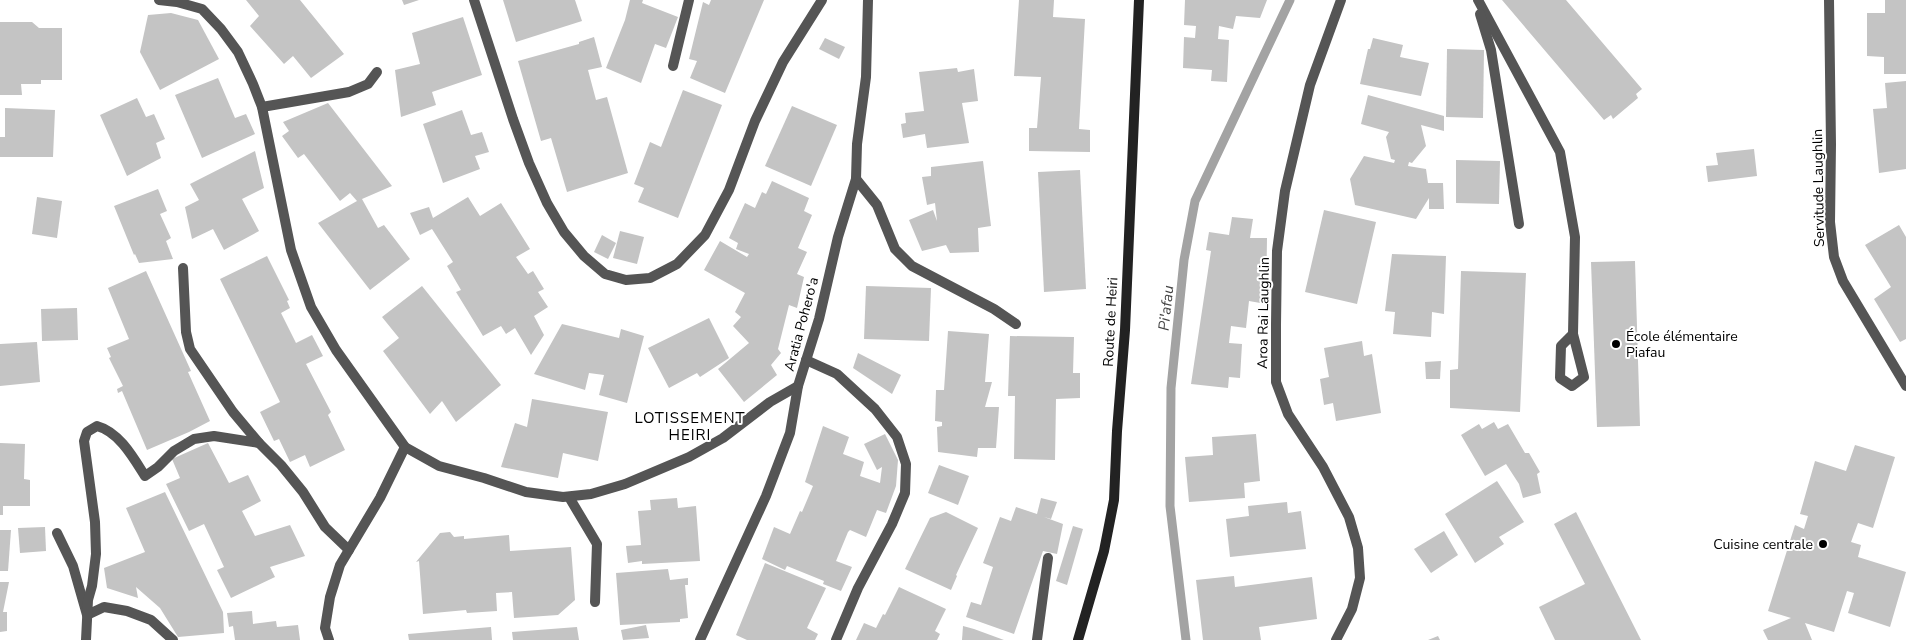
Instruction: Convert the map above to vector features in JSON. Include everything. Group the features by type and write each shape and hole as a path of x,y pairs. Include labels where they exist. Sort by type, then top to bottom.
{"main road":[{"name":"Route de Heiri","path":"1078,640 1104,551 1114,500 1139,0"}],"street":[{"path":"159,0 203,4 238,52 254,84 262,107 291,250 311,307 336,350 405,448 439,466 526,492 569,497 591,494 625,484 689,457 723,438 770,402 798,386"},
{"path":"474,0 513,118 547,203 564,232 584,256 605,274 626,280 650,278 677,264 705,235 729,190 755,121 783,62 822,0"},
{"path":"673,66 690,0"},
{"name":"Aratia Pohero'a","path":"700,640 766,496 790,433 798,386 819,319 838,237 856,179 857,144 866,77 868,0"},
{"name":"Aroa Rai Laughlin","path":"1336,640 1352,609 1360,578 1358,548 1349,517 1324,467 1288,414 1276,382 1276,325 1277,251 1285,191 1310,85 1341,0"},
{"path":"1477,0 1491,50 1519,224"},
{"path":"1477,0 1560,152 1575,237 1573,334"},
{"name":"Servitude Laughlin","path":"1829,0 1830,222 1834,258 1843,281 1906,386"},
{"path":"262,107 349,92 368,84 376,72"},
{"path":"856,179 877,205 895,250 912,266 994,309 1016,324"},
{"path":"183,268 186,332 190,349 233,412 259,443 281,464 325,527 349,550"},
{"path":"806,360 837,374 875,409 896,437 906,464 905,493 892,524 858,588 836,640"},
{"path":"86,640 88,600 92,586 96,554 95,522 84,441 86,432 97,426 107,429 134,459 145,476 158,467 174,451 194,439 214,436 259,443"},
{"path":"328,640 325,628 330,597 340,565 380,498 405,448"},
{"path":"569,497 597,544 595,602"},
{"path":"58,533 73,566 87,615"},
{"path":"1037,640 1048,558"},
{"path":"87,615 104,607 127,611 151,620 173,640"}],"building":[{"path":"246,0 300,0 344,54 311,78 293,56 284,64 250,26 259,16"},
{"path":"402,0 419,0 404,5"},
{"path":"503,0 575,0 582,21 516,42"},
{"path":"630,0 643,0 642,3 678,17 666,48 655,44 641,83 606,68 625,20"},
{"path":"711,0 764,0 725,93 690,78 697,61 689,59 703,2 709,5"},
{"path":"1019,0 1054,0 1053,17 1085,19 1079,129 1090,130 1090,152 1029,151 1029,128 1037,128 1041,77 1014,76"},
{"path":"1185,0 1267,0 1260,18 1236,16 1233,29 1219,26 1218,39 1229,40 1227,82 1211,81 1212,70 1183,68 1184,37 1195,38 1196,26 1184,25"},
{"path":"1502,0 1566,0 1642,89 1636,94 1638,98 1613,119 1611,115 1604,120"},
{"path":"1885,0 1906,0 1906,74 1884,74 1884,57 1867,56 1867,13 1885,13"},
{"path":"171,13 198,20 219,59 160,90 140,52 148,15"},
{"path":"463,17 482,75 432,92 436,105 401,117 395,70 420,64 412,33"},
{"path":"0,22 32,22 39,28 62,28 62,80 41,80 41,84 21,84 22,95 0,95"},
{"path":"594,37 602,67 588,70 596,100 607,97 628,173 567,192 551,138 541,141 518,61 579,44 579,42"},
{"path":"825,38 845,47 839,59 819,49"},
{"path":"1373,38 1403,45 1400,57 1429,63 1421,96 1360,84 1368,49 1370,49"},
{"path":"1447,49 1484,50 1483,118 1446,117"},
{"path":"957,68 958,72 974,69 978,101 962,103 969,143 927,148 925,134 903,138 901,124 906,123 905,113 924,111 919,72"},
{"path":"218,78 235,118 246,114 255,134 202,158 175,95"},
{"path":"1906,81 1906,169 1879,173 1873,109 1887,108 1885,83"},
{"path":"683,90 722,105 678,218 638,202 644,188 634,184 650,142 661,147"},
{"path":"1368,95 1444,116 1444,131 1421,125 1426,146 1412,163 1409,162 1408,166 1426,169 1428,183 1443,183 1444,209 1429,209 1429,198 1416,219 1355,205 1350,179 1364,156 1394,163 1395,160 1391,159 1386,137 1389,132 1361,124"},
{"path":"137,98 146,117 154,114 165,139 156,143 161,158 127,176 100,115"},
{"path":"328,103 392,186 362,199 378,228 384,225 410,259 370,290 318,223 357,201 350,193 340,201 304,154 298,158 282,136 289,131 283,122"},
{"path":"792,106 837,125 811,186 765,166"},
{"path":"5,108 55,110 53,157 0,157 0,137 5,137"},
{"path":"462,110 471,135 482,132 489,152 475,156 480,169 443,183 423,124"},
{"path":"1754,149 1757,176 1708,182 1706,166 1718,165 1716,153"},
{"path":"255,151 264,188 242,199 259,231 224,250 213,229 192,239 185,207 199,200 190,184"},
{"path":"1456,160 1500,161 1499,204 1456,203"},
{"path":"983,161 991,226 978,228 979,252 950,253 946,245 922,251 909,220 933,210 937,221 935,203 927,205 922,177 931,176 931,167"},
{"path":"1080,170 1086,289 1044,292 1038,172"},
{"path":"772,181 809,198 804,211 812,215 798,248 807,252 797,274 804,277 797,308 789,305 778,349 781,353 771,365 777,375 744,402 718,369 749,343 733,326 741,317 735,312 745,293 704,270 720,241 747,257 749,254 736,249 738,243 729,238 745,203 755,208 762,192 766,194"},
{"path":"158,189 167,211 160,214 171,238 166,241 173,259 139,263 114,206"},
{"path":"37,197 62,201 57,238 32,234"},
{"path":"468,197 480,216 501,203 530,249 516,257 528,274 533,271 544,289 538,292 548,307 534,316 544,335 531,355 515,328 506,334 501,326 483,336 456,292 461,290 447,266 453,262 432,229 420,235 410,213 429,207 433,218"},
{"path":"1324,210 1376,222 1357,304 1305,292"},
{"path":"1232,217 1253,219 1250,238 1267,238 1266,304 1249,301 1246,328 1231,326 1229,343 1242,344 1240,378 1229,377 1228,388 1191,384 1211,251 1206,250 1209,232 1229,235"},
{"path":"1899,225 1906,237 1906,339 1900,342 1874,299 1891,287 1865,245"},
{"path":"620,231 644,237 637,264 613,258"},
{"path":"602,235 616,243 608,259 594,252"},
{"path":"1392,254 1446,256 1444,314 1432,312 1431,337 1393,334 1395,312 1385,311"},
{"path":"267,256 289,300 287,301 290,308 281,313 296,343 312,335 323,356 306,364 331,412 328,415 345,450 310,467 305,455 290,462 279,439 274,441 260,412 280,402 220,279"},
{"name":"École élémentaire Piafau","path":"1635,261 1640,426 1597,427 1591,262"},
{"path":"146,271 191,371 188,372 210,421 147,450 122,391 118,393 117,389 123,386 109,358 111,357 107,348 129,339 108,288"},
{"path":"1461,271 1526,273 1520,412 1450,408 1450,370 1458,369"},
{"path":"422,286 501,385 456,422 442,401 430,414 383,351 399,338 382,317"},
{"path":"866,286 931,288 929,341 864,339"},
{"path":"77,308 78,340 42,341 41,309"},
{"path":"709,318 729,358 700,377 697,373 669,388 648,348"},
{"path":"562,324 619,338 621,329 644,336 627,403 599,395 604,375 589,373 585,390 534,374"},
{"path":"948,331 989,334 985,382 992,382 985,407 999,407 996,448 978,448 977,457 938,452 937,427 942,426 942,422 935,421 936,390 944,390"},
{"path":"1010,336 1074,337 1073,373 1080,373 1080,398 1056,399 1055,460 1014,459 1015,396 1008,396"},
{"path":"1362,341 1364,356 1372,354 1381,413 1336,421 1333,403 1324,405 1320,379 1329,377 1324,348"},
{"path":"37,342 40,382 0,386 0,344"},
{"path":"858,353 901,375 892,394 853,368"},
{"path":"1441,361 1440,379 1426,379 1425,362"},
{"path":"532,399 608,412 598,461 563,453 558,478 501,467 515,423 527,427"},
{"path":"1494,422 1498,429 1508,424 1525,453 1529,453 1540,472 1537,474 1541,493 1523,498 1519,484 1506,464 1485,476 1461,435 1479,424 1482,429"},
{"path":"823,426 849,437 843,454 864,462 860,476 880,483 882,467 877,470 864,444 885,434 898,460 896,486 886,513 877,510 866,537 850,530 848,532 836,561 852,567 841,591 823,584 824,581 787,566 785,570 762,559 774,527 790,534 800,511 802,512 813,486 805,482"},
{"path":"1256,434 1260,481 1244,483 1245,498 1189,502 1185,457 1213,455 1212,437"},
{"path":"0,443 25,444 24,479 30,480 30,506 3,506 3,515 0,515"},
{"path":"208,443 229,483 248,475 261,501 242,511 255,536 290,525 305,556 270,567 275,577 231,598 217,570 224,567 204,524 189,531 166,484 180,478 172,459"},
{"name":"Cuisine centrale","path":"1855,445 1895,457 1873,528 1858,523 1851,542 1861,545 1858,557 1906,572 1890,627 1848,613 1854,593 1847,591 1834,632 1805,623 1812,640 1768,640 1763,630 1791,618 1768,611 1795,525 1804,529 1808,516 1800,514 1815,461 1846,471"},
{"path":"939,465 969,476 958,505 928,493"},
{"path":"1497,481 1524,522 1499,537 1504,544 1475,563 1445,514"},
{"path":"165,492 223,612 224,633 178,637 160,608 136,587 138,598 107,588 104,568 145,552 126,508"},
{"path":"677,498 678,508 696,506 700,561 642,564 642,561 628,563 626,546 641,545 638,511 651,510 650,500"},
{"path":"1041,498 1057,502 1051,519 1044,517 1063,524 1057,554 1043,551 1014,634 966,617 971,602 981,605 993,567 983,563 1000,517 1011,521 1016,507 1037,514"},
{"path":"1287,502 1288,513 1301,511 1306,549 1230,557 1226,519 1249,516 1248,506"},
{"path":"946,512 978,528 951,590 905,569 930,518"},
{"path":"1576,512 1641,640 1555,640 1539,607 1585,584 1554,524"},
{"path":"1073,526 1083,529 1067,585 1056,581"},
{"path":"45,527 46,551 20,553 18,528"},
{"path":"0,530 11,530 8,571 0,571"},
{"path":"1444,531 1458,555 1431,573 1414,549"},
{"path":"450,532 454,537 464,536 464,539 509,535 510,551 571,547 575,600 558,615 514,618 512,592 496,593 497,611 467,613 466,610 423,614 419,561 416,562 440,533"},
{"path":"765,563 826,588 807,628 818,634 815,640 747,640 736,635"},
{"path":"668,569 670,580 688,578 688,585 685,585 688,618 680,619 680,622 620,625 616,573"},
{"path":"1234,576 1235,587 1312,577 1317,619 1259,627 1261,640 1203,640 1196,580"},
{"path":"0,582 9,582 3,612 7,612 7,631 0,632"},
{"path":"899,587 946,609 935,631 940,634 937,640 856,640 864,623 876,628"},
{"path":"252,611 253,624 276,621 277,627 298,625 300,640 235,640 233,626 229,627 227,613"},
{"path":"646,625 649,638 623,640 621,630"},
{"path":"963,626 974,629 1004,640 962,640"},
{"path":"491,627 492,640 409,640 408,634"},
{"path":"577,627 579,640 513,640 512,632"},
{"path":"1438,636 1440,640 1428,640"}],"waterway":[{"name":"Pi'afau","path":"1186,640 1170,506 1171,388 1184,260 1195,201 1290,0"}],"place":[{"name":"École élémentaire Piafau","path":"1616,344"},
{"name":"Cuisine centrale","path":"1823,544"}],"district":[{"name":"LOTISSEMENT HEIRI","path":"690,426"}]}
